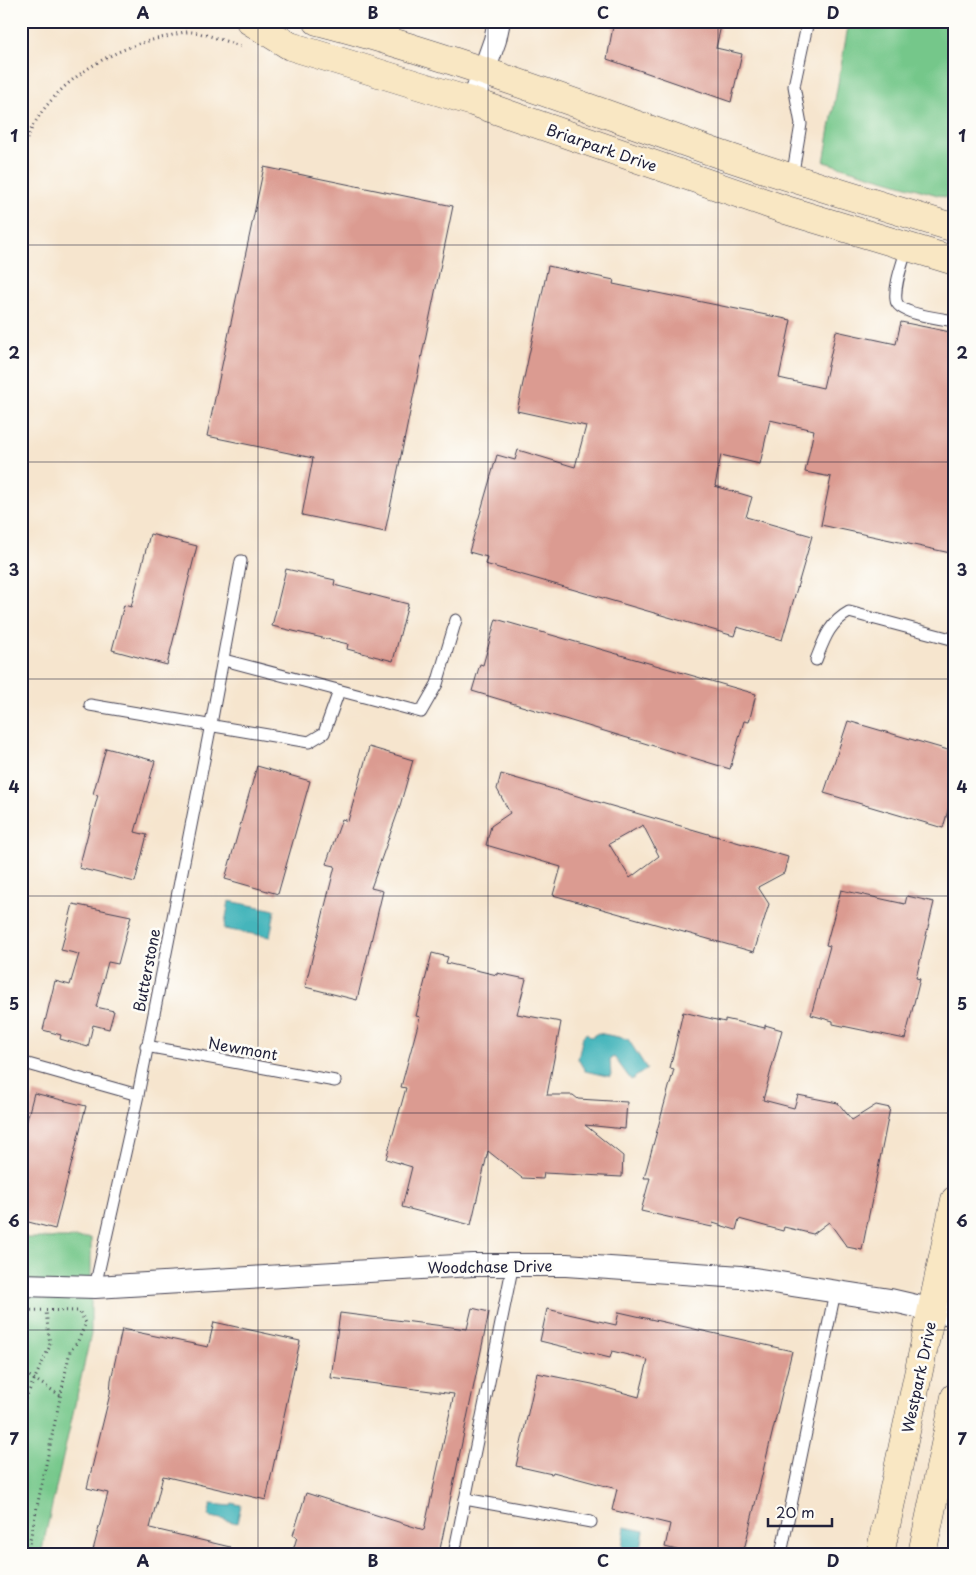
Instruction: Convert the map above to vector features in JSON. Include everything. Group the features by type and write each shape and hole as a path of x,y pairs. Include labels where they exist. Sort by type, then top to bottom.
{"street":[{"path":"317,21 484,72 792,178 955,228"},
{"path":"472,102 484,72 499,21"},
{"name":"Briarpark Drive","path":"255,22 290,46 472,102 786,210 955,261"},
{"path":"786,210 792,178"},
{"name":"Westpark Drive","path":"880,1554 944,1312 955,1200"},
{"name":"Woodchase Drive","path":"21,1285 95,1287 355,1271 513,1264 566,1265 741,1277 944,1312"},
{"path":"922,1554 955,1396"}],"lane":[{"path":"792,178 801,124 794,86 808,21"},
{"path":"907,247 897,290 896,302 899,307 910,312 955,321"},
{"name":"Butterstone","path":"95,1287 138,1095 146,1046 224,660 241,561"},
{"path":"816,660 826,634 837,619 849,612 955,640"},
{"path":"224,660 421,712 438,684 456,620"},
{"path":"90,705 309,742 324,733 339,691"},
{"name":"Newmont","path":"146,1046 335,1081"},
{"path":"21,1062 138,1095"},
{"path":"454,1554 513,1264"},
{"path":"781,1554 836,1292"},
{"path":"465,1499 591,1522"}],"path":[{"path":"21,158 31,131 47,106 74,80 119,50 145,41 191,32 248,49"},
{"path":"21,1310 80,1311 86,1323 77,1343 70,1351 26,1554"},
{"path":"21,1408 50,1346 46,1311"},
{"path":"21,1371 60,1395"}],"green space":[{"path":"849,21 955,21 955,200 824,162"},
{"path":"21,1238 91,1238 91,1334 41,1554 21,1554"}],"water":[{"path":"229,901 275,910 270,937 224,929"},
{"path":"587,1033 591,1037 598,1033 628,1039 647,1069 631,1080 614,1057 610,1059 611,1077 585,1071 578,1059 583,1036"},
{"path":"232,1503 241,1505 237,1523 208,1516 211,1504 231,1506"},
{"path":"625,1527 644,1531 640,1554 621,1554"}],"building":[{"path":"614,21 722,21 716,48 742,54 731,102 607,59"},
{"path":"264,167 453,206 385,532 302,515 313,458 207,436"},
{"path":"548,266 614,280 613,284 791,320 779,378 823,388 836,331 896,344 901,322 955,333 955,554 821,525 831,477 805,472 814,430 770,420 760,464 721,455 715,486 752,497 746,517 812,536 782,640 737,627 734,636 485,564 487,557 469,552 497,455 515,460 518,450 575,467 586,426 517,411"},
{"path":"150,534 197,546 167,665 112,650 124,605 131,607"},
{"path":"286,569 335,580 334,585 408,604 393,661 347,649 348,644 272,626"},
{"path":"496,619 756,694 749,722 744,721 730,769 472,691 480,664 483,665"},
{"path":"848,721 955,752 955,785 943,828 824,793"},
{"path":"369,747 413,760 399,809 371,888 383,891 357,1000 305,987 335,866 326,864 342,819 348,821"},
{"path":"106,748 155,761 135,832 147,835 135,882 79,868 98,795 93,794"},
{"path":"257,766 310,781 278,894 225,879"},
{"path":"501,774 788,857 784,873 758,887 769,904 754,952 553,895 561,867 486,845 491,826 510,813 497,789","holes":["643,825 659,856 630,878 609,844"]},
{"path":"841,890 905,904 907,896 934,902 916,978 920,979 905,1039 833,1024 833,1021 811,1015 830,946 826,945"},
{"path":"73,904 131,916 118,964 108,962 96,1007 114,1011 109,1029 93,1025 88,1047 60,1039 61,1035 43,1030 55,981 70,985 79,954 61,950"},
{"path":"432,953 448,957 446,963 497,975 497,973 526,979 517,1014 561,1022 547,1095 573,1095 578,1099 627,1102 625,1129 585,1125 623,1156 622,1177 544,1173 543,1179 522,1178 488,1151 471,1225 402,1207 412,1167 386,1159 406,1088 401,1087 420,1017 416,1016"},
{"path":"683,1012 725,1022 725,1019 765,1028 765,1025 782,1030 763,1100 794,1108 798,1095 838,1103 852,1120 876,1105 890,1108 862,1250 847,1247 829,1222 813,1234 784,1227 783,1231 739,1219 736,1230 713,1223 712,1227 641,1211 650,1178 644,1178 674,1069 670,1068"},
{"path":"34,1093 86,1106 55,1229 21,1220 21,1143"},
{"path":"472,1308 489,1312 439,1554 292,1554 297,1537 293,1535 306,1493 424,1530 454,1394 331,1378 340,1313 467,1329"},
{"path":"547,1309 616,1325 619,1312 792,1351 743,1554 692,1554 665,1547 670,1524 612,1510 617,1489 553,1472 552,1474 516,1466 537,1373 592,1384 639,1397 648,1360 612,1351 610,1358 540,1341"},
{"path":"214,1322 300,1341 266,1500 163,1476 150,1528 230,1547 229,1554 92,1554 108,1493 87,1488 110,1394 111,1380 122,1329 208,1347"}]}
